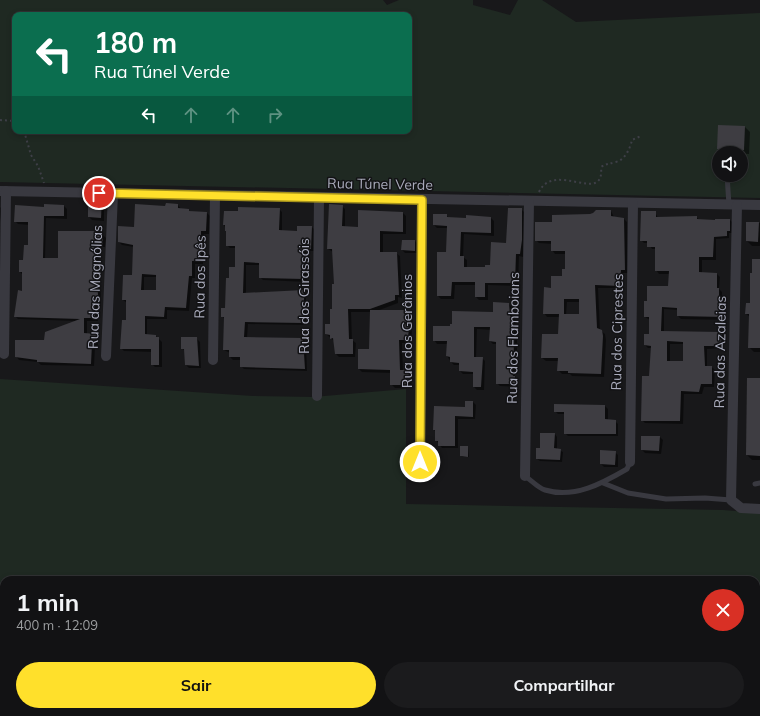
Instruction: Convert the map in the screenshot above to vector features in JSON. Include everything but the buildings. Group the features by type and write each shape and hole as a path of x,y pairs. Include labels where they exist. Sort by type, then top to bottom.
{"street":[{"name":"Rua Túnel Verde","path":"3,191 422,200 760,205"},
{"path":"3,191 4,354"},
{"name":"Rua das Magnólias","path":"106,356 113,194"},
{"name":"Rua dos Ipês","path":"213,360 215,195"},
{"name":"Rua dos Girassóis","path":"317,396 319,197"},
{"name":"Rua dos Gerânios","path":"420,462 422,200"},
{"name":"Rua dos Flamboians","path":"525,476 533,201"},
{"name":"Rua dos Ciprestes","path":"630,462 633,203"},
{"name":"Rua das Azaleias","path":"731,500 733,205"},
{"path":"731,500 741,508 760,509"}],"lane":[{"path":"728,182 733,205"},
{"path":"525,476 544,490 570,493 603,483 628,469 630,462"},
{"path":"603,483 628,493 666,499 705,498 731,500"}],"path":[{"path":"0,120 12,121"},
{"path":"25,134 31,154 44,180 46,192"},
{"path":"533,201 544,183 551,180 573,181 592,185 598,182 601,179 601,168 606,164 617,162 624,157 629,150 632,140 641,136"}],"shaded area":[{"path":"0,0 383,0 387,5 399,0 473,0 473,5 510,15 518,0 542,0 576,22 760,13 760,198 0,182"},
{"path":"0,379 253,396 313,397 406,389 406,504 723,510 760,513 760,576 0,576"}],"route":[{"path":"99,193 422,200 420,462"}]}
